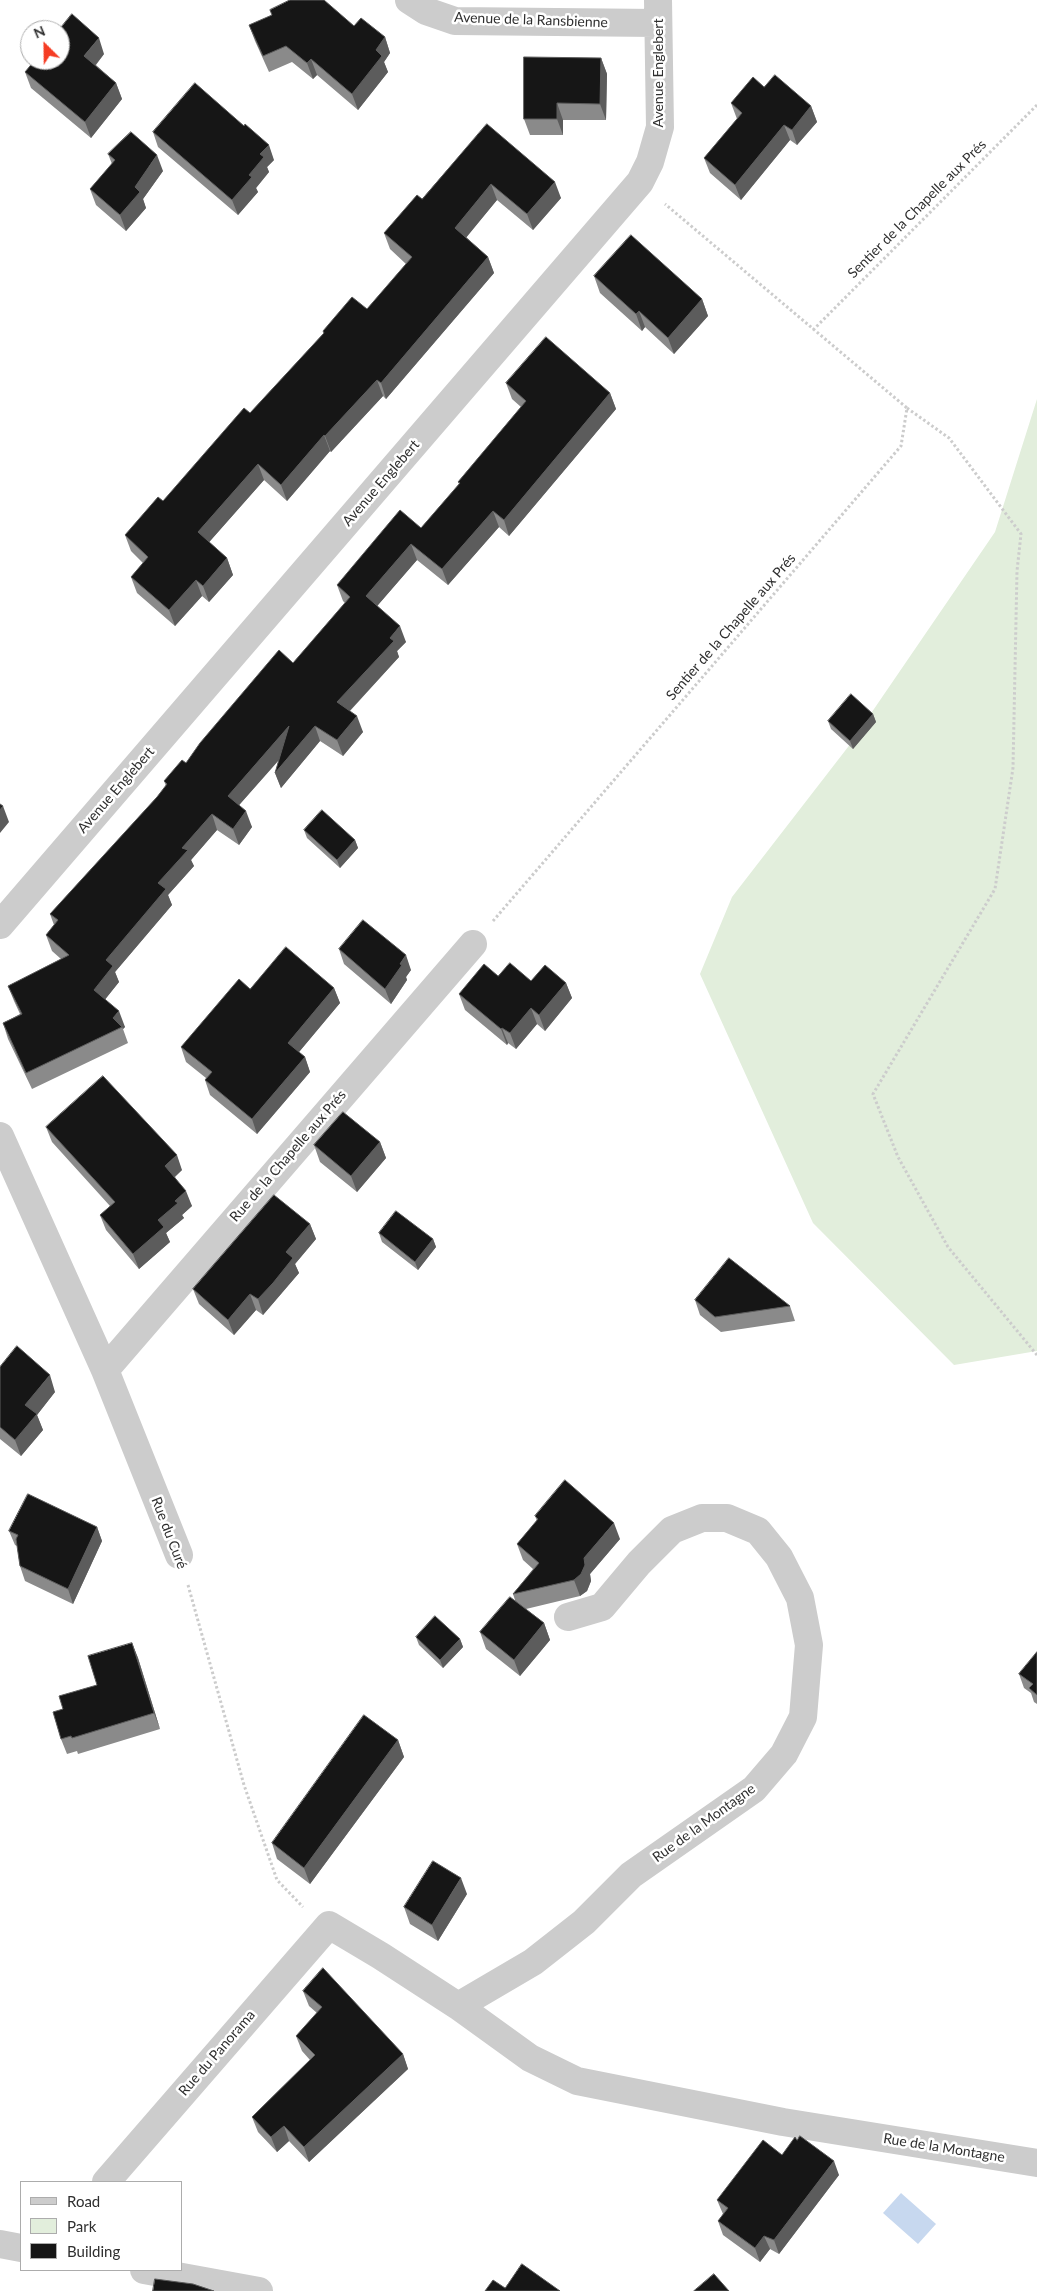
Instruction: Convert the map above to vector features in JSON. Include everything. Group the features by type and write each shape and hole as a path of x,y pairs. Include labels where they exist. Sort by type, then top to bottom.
{"street":[{"name":"Avenue de la Ransbienne","path":"409,0 426,10 455,21 657,12"},
{"name":"Avenue Englebert","path":"0,925 640,182 650,162 660,127 657,12"},
{"name":"Rue de la Chapelle aux Prés","path":"105,1370 474,944"},
{"name":"Rue du Curé","path":"0,1136 105,1370 179,1555"},
{"name":"Rue de la Montagne","path":"458,2006 532,1962 584,1922 631,1875 754,1789 784,1754 803,1717 809,1645 800,1598 779,1557 758,1530 727,1518 702,1518 672,1530 639,1563 602,1607 568,1617"},
{"name":"Rue de la Montagne","path":"329,1924 458,2006 530,2058 577,2081 783,2122 1037,2163"},
{"name":"Rue du Panorama","path":"107,2181 329,1924"},
{"path":"0,2244 20,2248"},
{"path":"149,2271 259,2291"}],"path":[{"name":"Sentier de la Chapelle aux Prés","path":"813,330 1037,105"},
{"path":"640,182 907,408 949,438 1021,534 1017,571 1013,768 995,889 873,1094 898,1157 948,1247 1037,1355"},
{"name":"Sentier de la Chapelle aux Prés","path":"474,944 901,446 907,408"},
{"name":"Rue du Curé","path":"179,1555 244,1785 277,1880 291,1897 312,1915 329,1924"}],"green space":[{"path":"1037,399 1037,1351 954,1365 813,1223 700,974 732,897 848,747 995,532"}],"water":[{"path":"901,2193 936,2224 918,2244 883,2213"}],"building":[{"path":"290,0 324,0 354,26 361,18 385,37 376,50 382,56 352,94 311,59 307,63 286,46 263,56 249,25 272,15 270,10"},
{"path":"72,14 99,38 84,56 116,83 85,122 25,72 27,70 70,70 70,20 67,20"},
{"path":"524,57 601,58 600,104 557,103 557,119 524,119"},
{"path":"775,75 811,106 792,130 784,125 735,185 704,158 742,113 731,103 753,77 764,87"},
{"path":"195,83 269,145 260,154 264,157 249,175 252,177 232,200 153,132"},
{"path":"487,124 555,182 527,214 491,184 455,228 488,257 381,383 377,380 324,435 281,485 258,464 198,532 227,558 203,586 196,580 169,610 131,577 148,557 125,535 158,497 163,501 244,408 250,413 324,333 323,331 352,297 367,309 412,257 384,233 417,195 422,199"},
{"path":"131,132 157,155 135,187 140,192 120,215 90,189 115,160 108,154"},
{"path":"631,235 702,299 668,338 639,311 636,314 594,276"},
{"path":"546,337 610,393 504,520 493,511 442,569 411,544 366,596 400,626 390,638 394,641 337,702 357,716 337,740 315,726 275,773 289,726 228,796 246,811 233,829 212,814 182,848 188,850 158,883 166,889 106,960 113,966 94,990 119,1011 113,1018 122,1027 26,1073 3,1023 22,1014 8,986 69,955 46,935 58,920 50,914 157,797 167,784 164,781 182,760 186,763 200,743 279,650 293,663 350,597 337,585 400,510 421,528 460,483 458,482 526,401 506,383"},
{"path":"851,694 873,714 850,741 828,721"},
{"path":"322,810 355,840 337,860 304,830"},
{"path":"363,920 406,955 400,964 402,965 385,989 339,949"},
{"path":"286,947 334,988 288,1043 305,1057 252,1119 205,1080 212,1072 181,1047 239,979 250,989"},
{"path":"510,963 531,981 545,965 566,983 539,1015 531,1008 510,1033 501,1029 459,994 484,964 498,976"},
{"path":"103,1076 177,1155 165,1166 186,1191 175,1201 178,1203 158,1220 164,1227 133,1254 100,1215 115,1202 46,1127"},
{"path":"343,1112 380,1142 351,1176 314,1145"},
{"path":"274,1195 310,1224 286,1252 293,1258 273,1283 258,1299 250,1294 228,1320 193,1289"},
{"path":"396,1211 433,1239 415,1262 379,1233"},
{"path":"729,1258 790,1306 715,1317 695,1300"},
{"path":"17,1346 50,1375 25,1405 37,1414 15,1440 0,1427 0,1367"},
{"path":"565,1480 614,1523 584,1558 585,1565 581,1574 574,1580 513,1594 539,1563 517,1544 538,1519 535,1516"},
{"path":"28,1494 97,1527 68,1589 20,1566 16,1539 18,1535 9,1531"},
{"path":"510,1597 544,1623 514,1660 480,1632"},
{"path":"435,1616 460,1639 440,1660 416,1637"},
{"path":"132,1643 154,1713 72,1738 71,1736 61,1739 53,1712 63,1709 59,1696 97,1685 88,1656"},
{"path":"1037,1652 1037,1695 1029,1688 1033,1684 1019,1674"},
{"path":"364,1715 398,1740 304,1868 272,1843"},
{"path":"433,1861 461,1878 432,1925 404,1907"},
{"path":"323,1968 403,2054 304,2147 284,2126 271,2137 252,2117 315,2055 296,2036 322,2007 303,1991"},
{"path":"800,2136 834,2161 774,2240 764,2236 755,2248 718,2221 728,2208 717,2200 763,2140 782,2155 795,2137 797,2140"},
{"path":"522,2264 560,2291 485,2291 493,2280 505,2288"},
{"path":"714,2274 729,2291 694,2291"},
{"path":"155,2279 193,2284 214,2291 153,2291"}]}
